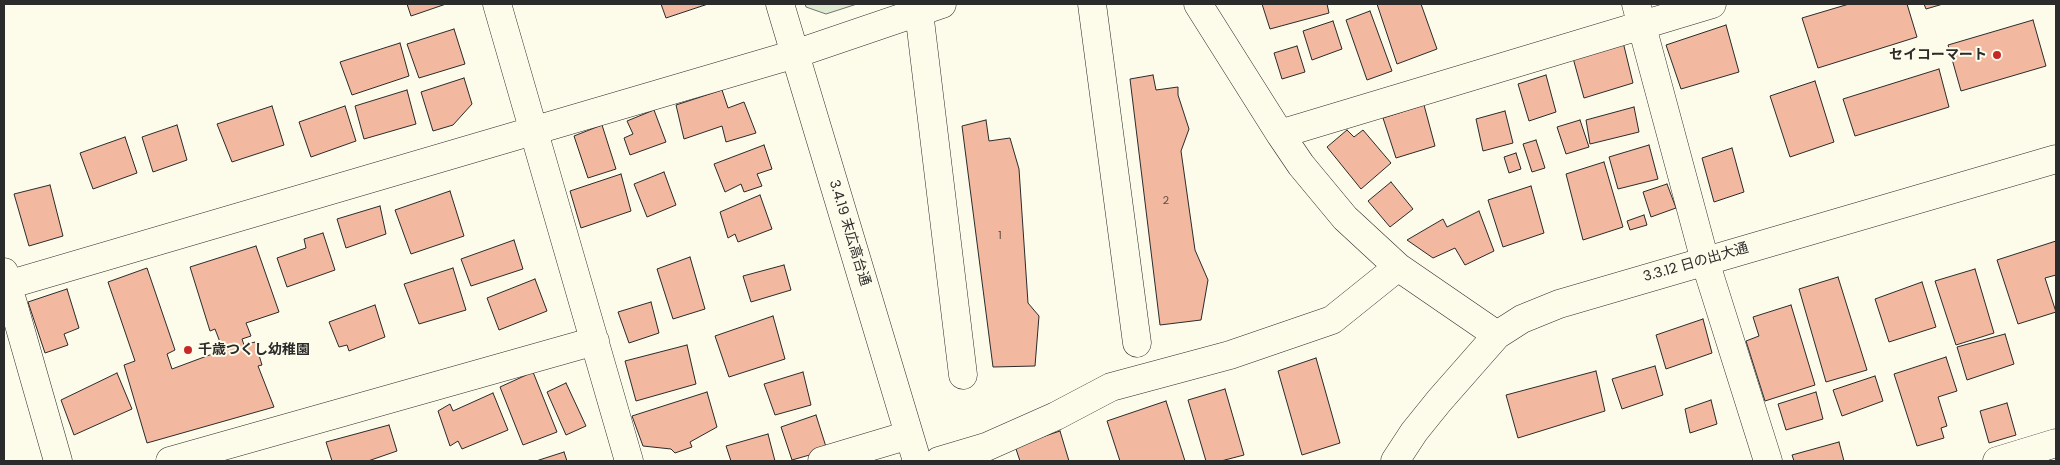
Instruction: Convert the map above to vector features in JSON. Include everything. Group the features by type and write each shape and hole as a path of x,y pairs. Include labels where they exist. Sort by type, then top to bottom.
{"street":[{"path":"497,4 629,461"},
{"name":"3.4.19 末広高台通","path":"780,4 917,461"},
{"path":"1092,4 1137,343"},
{"path":"1198,4 1301,165 1345,218 1398,267 1497,335"},
{"path":"1280,134 1639,14 1712,4"},
{"path":"58,461 5,281 795,54 931,8 963,374"},
{"path":"1639,14 1705,261 1768,461"},
{"name":"3.3.12 日の出大通","path":"1395,461 1414,432 1439,400 1497,335 1522,319 1559,304 2056,159"},
{"path":"939,461 986,447 1056,416 1111,387 1230,355 1332,320 1398,267"},
{"path":"170,461 595,341"},
{"path":"822,461 909,435"},
{"path":"1997,461 2056,443"}],"green space":[{"path":"805,4 857,4 826,14 806,7"}],"building":[{"path":"407,4 446,4 411,16"},
{"path":"661,4 708,4 666,18"},
{"path":"1262,4 1327,4 1329,13 1270,29"},
{"path":"1377,4 1421,4 1437,49 1397,64"},
{"path":"1849,4 1907,4 1917,37 1818,68 1802,18"},
{"path":"1924,4 1943,4 1926,9"},
{"path":"1370,11 1392,71 1367,80 1346,20"},
{"name":"セイコーマート","path":"2033,20 2046,66 1961,91 1948,45"},
{"path":"1333,21 1342,49 1312,60 1303,31"},
{"path":"1726,25 1739,72 1681,89 1666,45"},
{"path":"454,29 465,64 419,78 407,44"},
{"path":"1623,42 1633,83 1584,98 1573,58"},
{"path":"400,43 409,76 352,95 340,62"},
{"path":"1297,46 1305,72 1282,79 1274,53"},
{"path":"1939,69 1949,107 1855,136 1843,99"},
{"path":"1153,75 1156,90 1178,87 1178,95 1189,129 1181,151 1195,250 1208,280 1201,320 1160,325 1130,79"},
{"path":"1546,75 1556,112 1529,121 1518,84"},
{"path":"464,78 472,104 453,125 433,131 421,92"},
{"path":"1815,81 1834,142 1790,157 1770,96"},
{"path":"407,90 416,124 364,139 355,106"},
{"path":"722,90 728,108 744,102 756,133 726,142 722,126 684,139 676,105"},
{"path":"1424,105 1435,146 1396,158 1383,118"},
{"path":"272,106 284,145 232,162 217,124"},
{"path":"345,106 356,141 311,157 299,122"},
{"path":"1634,107 1639,132 1590,144 1586,120"},
{"path":"654,110 666,142 630,155 624,138 633,134 627,121"},
{"path":"1505,111 1513,143 1483,151 1476,119"},
{"path":"986,120 989,141 1010,138 1019,169 1028,303 1039,316 1035,366 993,367 962,126"},
{"path":"1580,120 1589,147 1566,154 1557,127"},
{"path":"177,125 187,160 153,172 142,137"},
{"path":"602,125 616,169 588,178 574,136"},
{"path":"1347,130 1354,137 1363,130 1391,163 1361,189 1327,147"},
{"path":"125,137 137,173 93,189 80,153"},
{"path":"1536,140 1545,168 1532,172 1523,144"},
{"path":"764,145 772,169 757,174 762,186 744,192 741,184 725,192 714,164"},
{"path":"1649,145 1658,179 1618,189 1609,157"},
{"path":"1732,148 1744,192 1714,202 1702,158"},
{"path":"1516,153 1521,169 1509,173 1504,157"},
{"path":"1604,162 1623,227 1583,240 1566,174"},
{"path":"664,172 676,205 647,217 634,184"},
{"path":"621,174 631,211 581,228 570,191"},
{"path":"1391,182 1413,209 1390,227 1368,201"},
{"path":"1667,184 1676,208 1651,217 1643,192"},
{"path":"50,185 63,236 29,246 14,194"},
{"path":"1531,186 1544,233 1503,247 1488,200"},
{"path":"450,191 464,236 411,254 395,210"},
{"path":"760,195 772,229 738,242 735,234 728,238 720,212"},
{"path":"380,206 386,234 346,248 337,219"},
{"path":"1479,211 1494,251 1465,265 1455,248 1433,258 1407,240 1443,219 1447,227"},
{"path":"1644,215 1647,225 1630,230 1627,221"},
{"path":"323,233 335,270 287,287 277,258 306,248 304,239"},
{"path":"514,240 523,269 471,286 461,259"},
{"path":"2056,241 2056,275 2045,278 2056,312 2018,324 1997,260"},
{"path":"256,246 279,312 246,323 251,336 242,339 244,345 255,342 262,365 258,366 274,407 147,443 124,365 135,361 108,282 147,268 175,350 167,354 172,369 223,350 215,329 210,331 190,267"},
{"path":"690,257 705,309 673,319 657,269"},
{"path":"784,265 791,290 751,302 743,276"},
{"path":"453,268 466,310 419,324 404,284"},
{"path":"1975,269 1994,333 1956,345 1935,281"},
{"path":"1838,277 1867,370 1826,382 1799,289"},
{"path":"535,279 547,311 499,330 487,298"},
{"path":"1922,282 1936,327 1889,342 1875,299"},
{"path":"67,289 79,328 64,334 68,345 45,353 28,302"},
{"path":"651,302 659,333 629,343 618,312"},
{"path":"375,305 385,337 349,351 347,345 339,347 329,322"},
{"path":"1791,305 1815,385 1765,401 1746,341 1759,336 1753,317"},
{"path":"773,316 785,359 729,377 715,336"},
{"path":"1703,319 1712,353 1666,369 1656,335"},
{"path":"2005,334 2014,364 1967,380 1957,347"},
{"path":"687,345 696,384 636,401 625,361"},
{"path":"1946,357 1957,391 1938,397 1947,426 1941,428 1944,438 1917,446 1894,374"},
{"path":"1316,358 1340,443 1302,455 1278,371"},
{"path":"1655,366 1663,395 1622,409 1612,379"},
{"path":"1596,371 1605,411 1518,438 1506,395"},
{"path":"533,372 557,432 523,445 500,387"},
{"path":"803,372 811,405 775,415 764,384"},
{"path":"117,373 132,409 74,435 61,400"},
{"path":"1875,376 1883,401 1842,416 1833,390"},
{"path":"566,383 586,426 566,435 547,392"},
{"path":"1225,389 1244,455 1221,461 1206,461 1188,400"},
{"path":"707,392 717,427 690,442 692,447 675,453 671,449 643,446 632,416"},
{"path":"1816,392 1823,419 1786,430 1778,404"},
{"path":"493,393 508,430 462,449 458,441 450,446 438,411 450,404 453,411"},
{"path":"1711,400 1717,424 1690,433 1685,409"},
{"path":"1166,401 1185,461 1120,461 1107,421"},
{"path":"2007,403 2016,435 1989,443 1980,411"},
{"path":"816,415 827,450 792,460 781,427"},
{"path":"389,425 397,451 368,461 332,461 326,442"},
{"path":"1060,431 1069,461 1020,461 1015,446"},
{"path":"768,434 775,461 731,461 726,446"},
{"path":"1839,442 1844,461 1794,461 1792,455"},
{"path":"564,452 567,461 536,461"}],"place":[{"name":"セイコーマート","path":"1997,55"},
{"name":"千歳つくし幼稚園","path":"188,350"}]}
